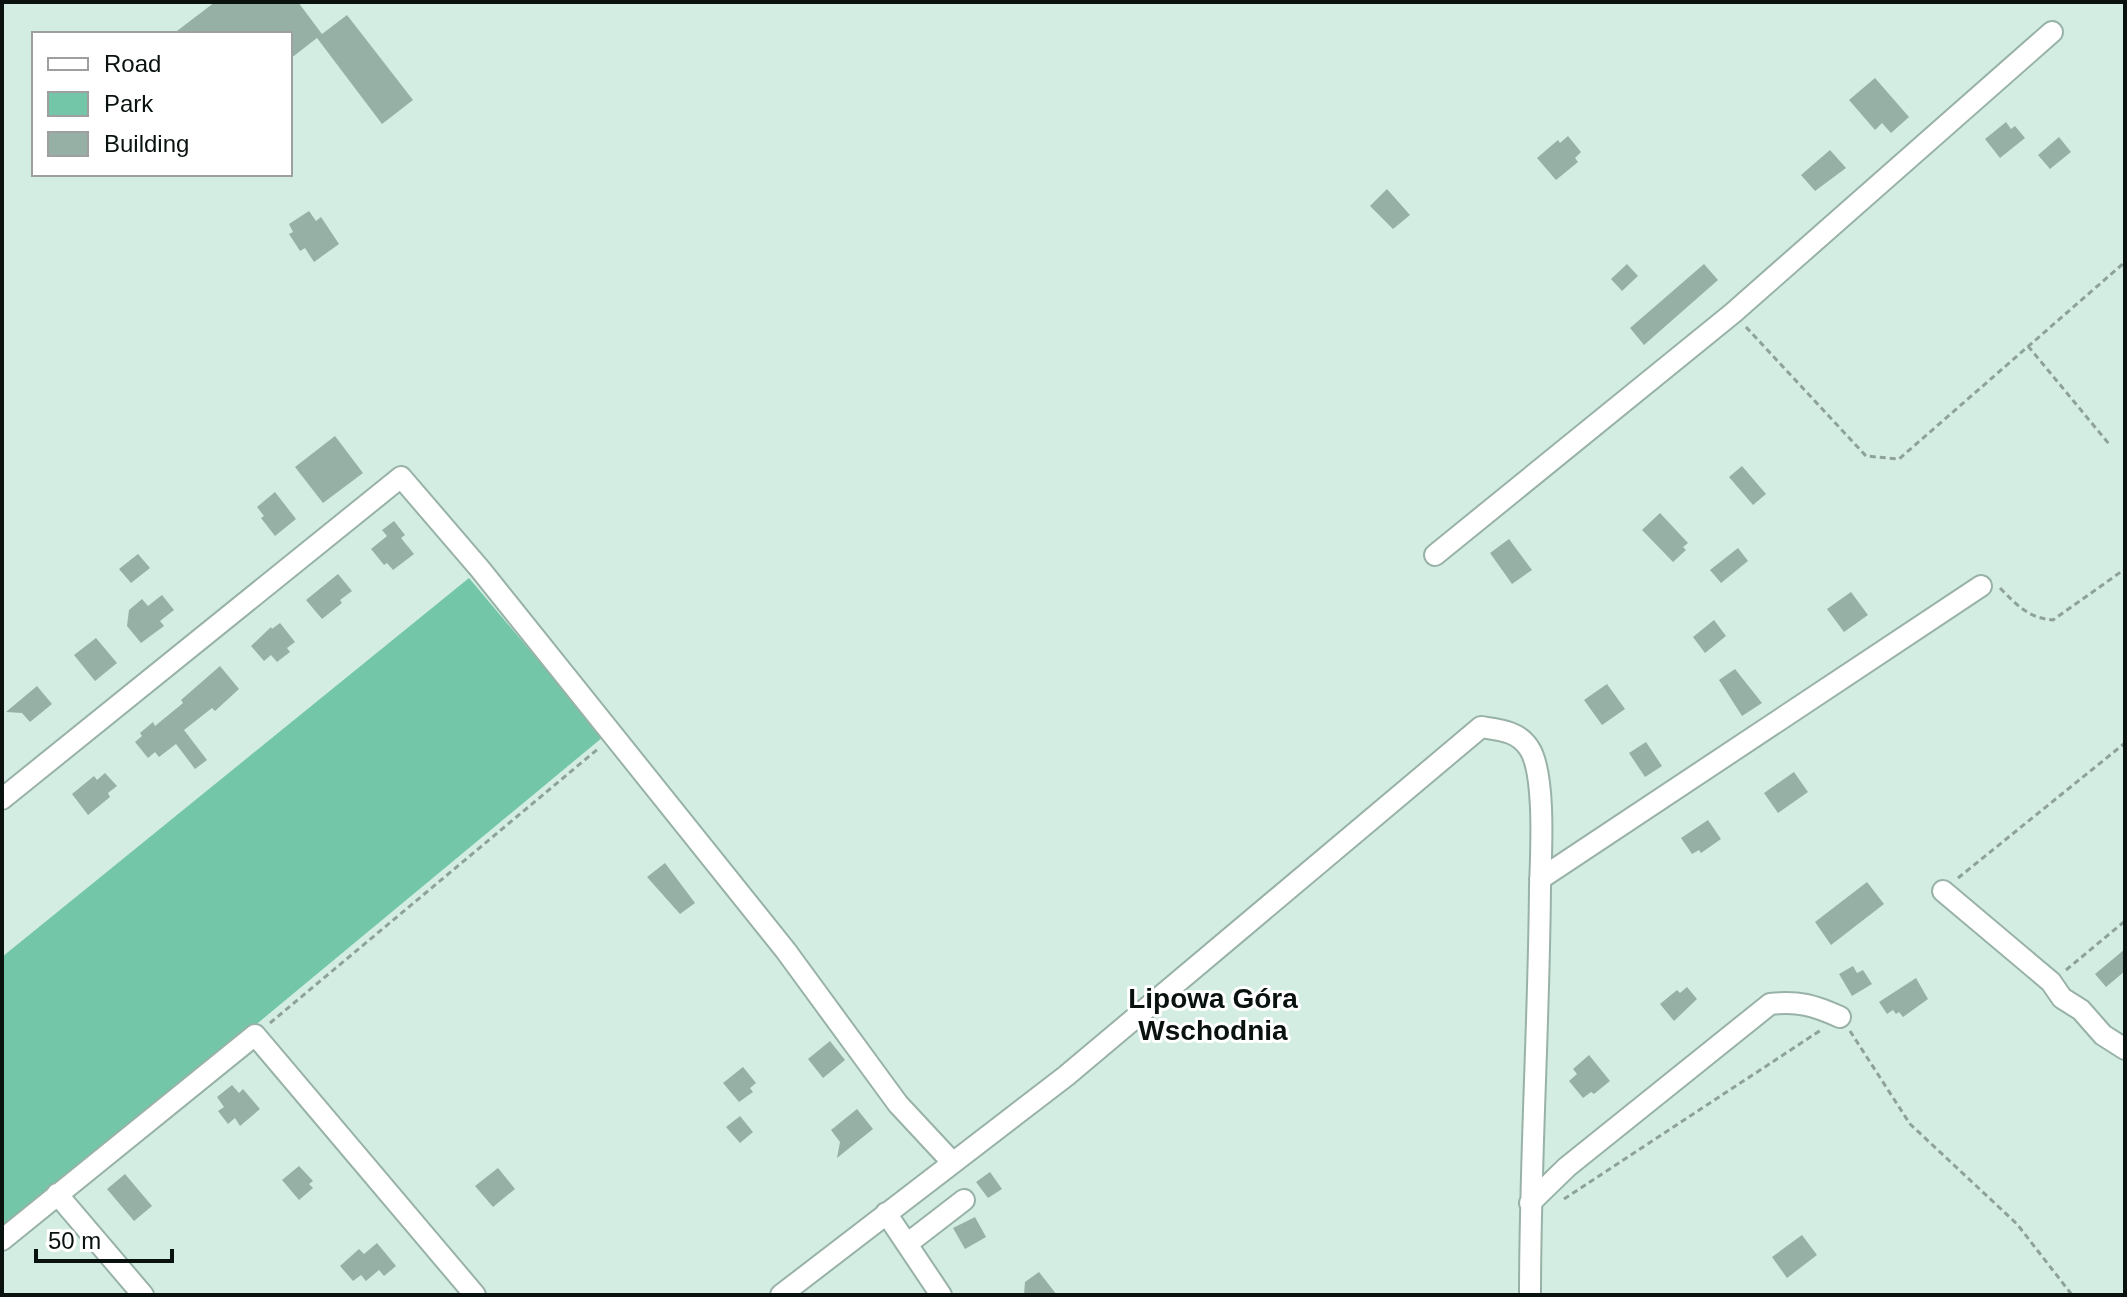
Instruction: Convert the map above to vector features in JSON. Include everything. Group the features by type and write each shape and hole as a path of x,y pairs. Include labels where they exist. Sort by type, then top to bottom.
{"street":[{"path":"1435,555 1733,313 2052,32"},
{"path":"2,799 401,477 480,569 786,951 898,1104 952,1162"},
{"path":"1540,879 1981,586"},
{"path":"781,1295 1066,1076 1481,727 1512,732 1530,749 1541,796 1540,980 1530,1295"},
{"path":"1943,891 2051,982 2062,998 2081,1010 2103,1035 2125,1049"},
{"path":"1534,1200 1567,1167 1770,1004 1795,1001 1840,1017"},
{"path":"2,1240 255,1035 475,1295"},
{"path":"57,1194 143,1295"},
{"path":"907,1244 964,1200"},
{"path":"886,1213 941,1295"}],"path":[{"path":"1733,313 1866,456 1899,459 2125,262"},
{"path":"2028,346 2109,444"},
{"path":"1981,586 2000,588 2024,612 2053,620 2125,569"},
{"path":"255,1035 614,736"},
{"path":"1943,891 2125,743"},
{"path":"2051,982 2125,921"},
{"path":"1534,1200 1559,1202 1840,1017 1910,1124 2017,1224 2072,1295"}],"green space":[{"path":"469,578 603,737 2,1235 2,957"}],"building":[{"path":"215,2 298,2 322,34 347,15 413,100 382,124 317,38 292,57 292,32 176,32"},
{"path":"1875,78 1909,117 1891,133 1882,123 1875,130 1849,100"},
{"path":"2006,122 2011,129 2015,126 2025,138 2000,158 1985,139"},
{"path":"1568,136 1581,152 1575,158 1578,162 1556,180 1537,158 1558,140 1560,143"},
{"path":"2059,137 2071,152 2050,169 2038,155"},
{"path":"1830,150 1846,168 1815,191 1801,175"},
{"path":"1387,189 1410,215 1393,229 1370,206"},
{"path":"309,211 316,221 321,217 339,244 314,262 305,248 300,251 289,234 293,232 289,224"},
{"path":"1627,264 1638,276 1622,291 1611,279"},
{"path":"1704,264 1718,280 1644,345 1630,328"},
{"path":"335,436 363,473 323,503 295,467"},
{"path":"1742,466 1766,494 1753,505 1729,477"},
{"path":"275,492 296,519 275,536 261,518 264,516 257,507"},
{"path":"1660,513 1688,543 1683,547 1686,550 1673,562 1642,530"},
{"path":"394,521 405,535 401,538 414,554 393,570 387,563 384,565 371,549 387,536 382,530"},
{"path":"1509,539 1532,570 1512,584 1490,553"},
{"path":"1738,548 1748,561 1721,583 1710,570"},
{"path":"138,554 150,568 131,583 119,569"},
{"path":"338,574 352,591 322,619 306,600"},
{"path":"1851,592 1868,615 1844,632 1827,609"},
{"path":"162,595 174,610 160,621 164,626 141,643 127,626 129,610 142,599 148,606"},
{"path":"1714,620 1726,636 1705,653 1693,637"},
{"path":"280,623 295,642 287,648 290,652 277,662 271,655 264,661 251,646 271,627"},
{"path":"96,638 117,663 95,681 74,655"},
{"path":"220,666 239,689 215,711 212,708 184,730 207,760 195,769 176,744 159,757 155,752 148,758 135,742 142,736 140,733 153,722 155,726 183,703 181,700"},
{"path":"1735,669 1762,703 1742,716 1719,680"},
{"path":"1607,684 1625,709 1602,725 1584,700"},
{"path":"37,686 52,704 30,722 22,713 6,712"},
{"path":"1646,742 1662,766 1645,777 1629,753"},
{"path":"1794,772 1808,792 1778,813 1764,793"},
{"path":"105,773 117,786 108,793 110,797 88,815 72,794 94,776 97,780"},
{"path":"1708,820 1721,839 1701,853 1699,850 1692,854 1681,838"},
{"path":"665,863 695,903 680,914 647,877"},
{"path":"1867,882 1884,904 1831,945 1815,922"},
{"path":"2125,949 2125,971 2106,987 2095,974"},
{"path":"1853,966 1857,973 1863,970 1872,984 1852,996 1839,974"},
{"path":"1916,978 1928,999 1903,1017 1893,1010 1887,1014 1879,1002"},
{"path":"1687,987 1697,999 1674,1021 1660,1004 1677,990 1680,993"},
{"path":"830,1041 845,1060 823,1078 808,1059"},
{"path":"1589,1055 1610,1081 1594,1094 1591,1092 1583,1098 1569,1081 1577,1074 1573,1069"},
{"path":"743,1067 756,1083 750,1088 753,1092 739,1102 723,1083"},
{"path":"232,1085 239,1093 243,1089 260,1109 240,1126 235,1118 228,1124 218,1111 224,1107 217,1097"},
{"path":"857,1109 873,1129 837,1158 840,1142 831,1130"},
{"path":"740,1116 753,1132 740,1143 726,1127"},
{"path":"299,1166 313,1181 309,1184 313,1188 299,1200 282,1180"},
{"path":"498,1168 515,1189 493,1207 475,1186"},
{"path":"990,1172 1002,1189 988,1198 976,1182"},
{"path":"125,1174 152,1206 134,1221 107,1189"},
{"path":"975,1217 986,1237 965,1249 953,1228"},
{"path":"1802,1235 1817,1255 1787,1278 1772,1257"},
{"path":"377,1243 396,1266 384,1276 379,1270 366,1281 361,1275 353,1281 340,1266 359,1249 364,1254"},
{"path":"1039,1272 1057,1295 1024,1295 1025,1282"}],"district":[{"name":"Lipowa Góra Wschodnia","path":"1213,1014"}]}
